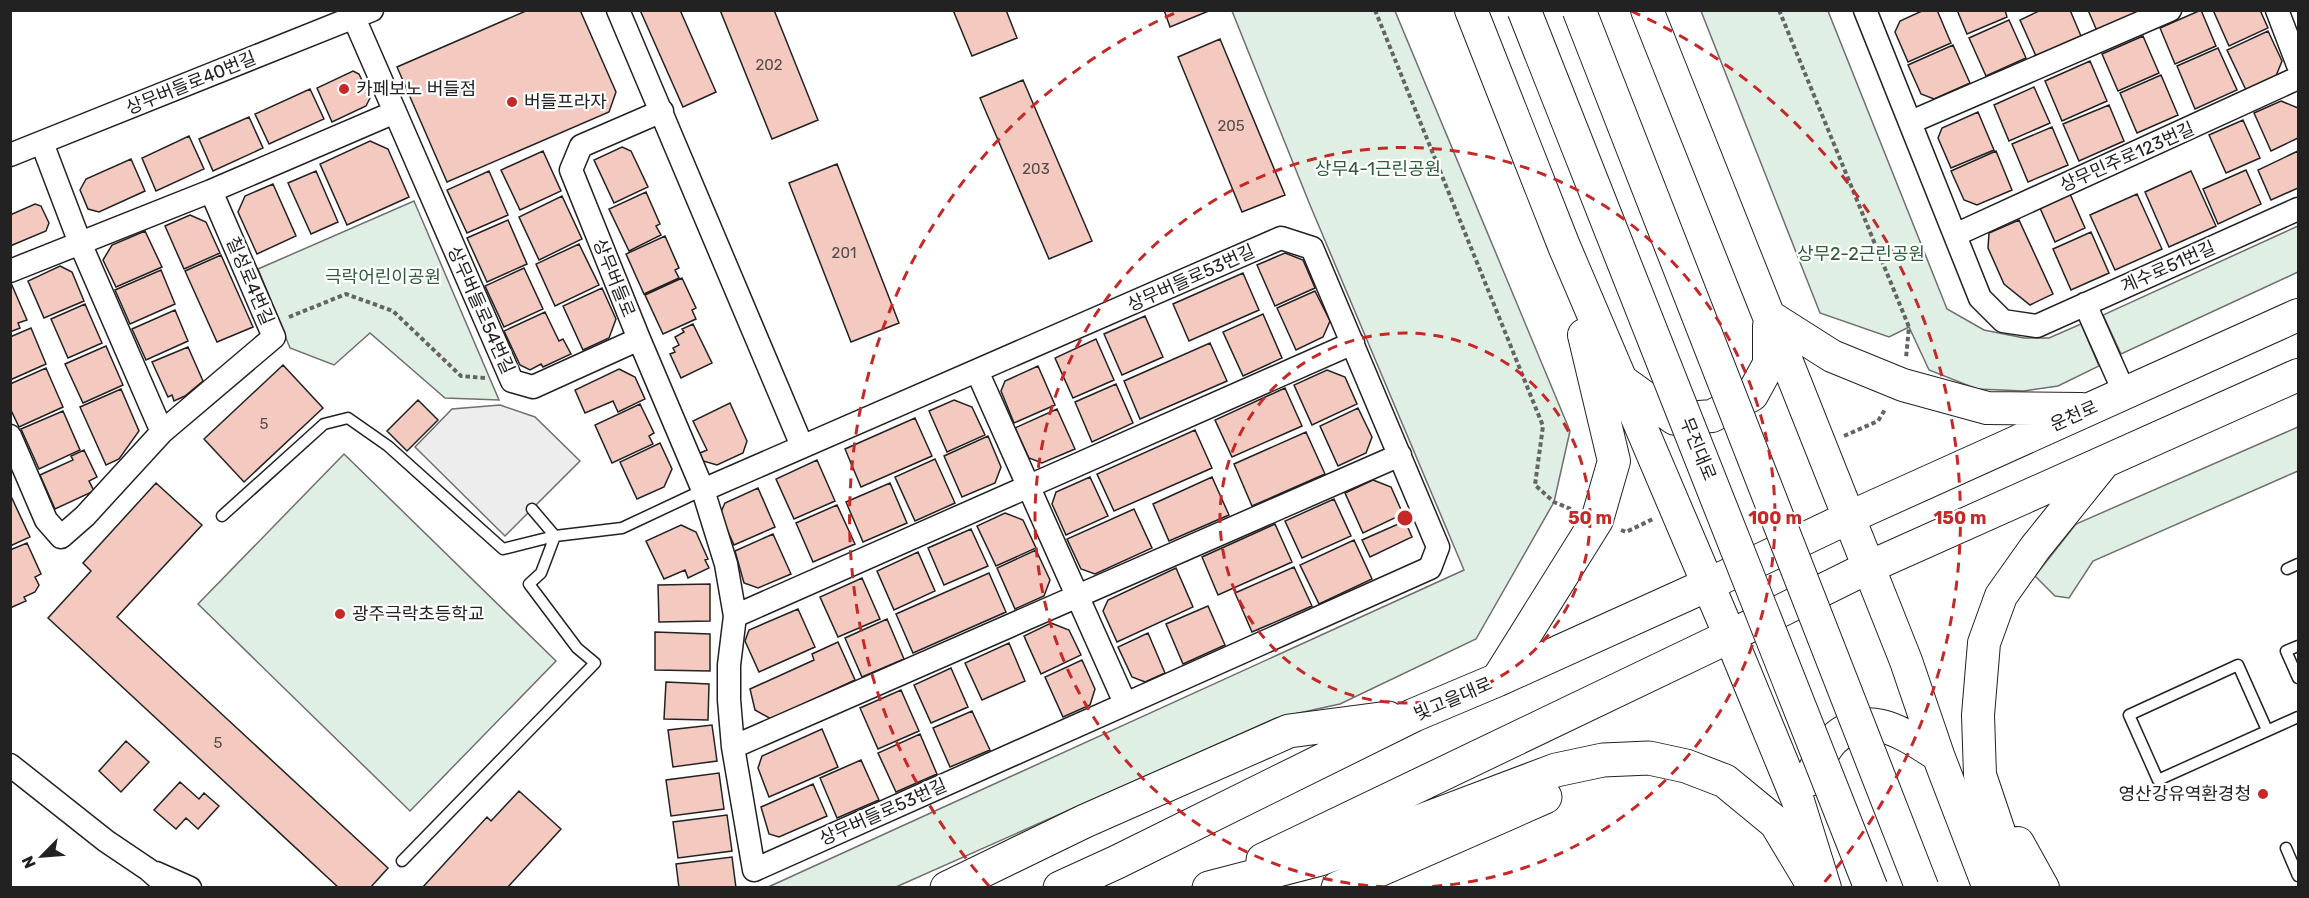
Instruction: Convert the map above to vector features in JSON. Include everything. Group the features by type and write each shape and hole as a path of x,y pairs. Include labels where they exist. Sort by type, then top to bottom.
{"highway":[{"name":"무진대로","path":"1524,10 1871,888"},
{"path":"1579,10 1922,888"},
{"name":"빛고을대로","path":"1060,888 1414,715 1707,585"},
{"path":"1204,888 1730,636"},
{"path":"947,888 1085,822 1289,730 1414,715"},
{"path":"1209,888 1320,860 1556,771 1603,760 1649,758 1686,766 1725,781 1776,823 1815,888"},
{"path":"1338,888 1559,791 1596,780 1632,775 1673,780 1714,795 1746,817 1775,851 1794,888"}],"main road":[{"path":"1471,10 1618,378 1730,636 1798,801 1826,888"},
{"path":"1647,10 1850,518 1989,888"},
{"path":"1497,680 1597,520 1614,461 1564,246"},
{"name":"운천로","path":"1850,518 2298,315"},
{"path":"1618,378 1675,419 1713,416 1752,395 1769,364 1769,316"},
{"path":"1769,316 1832,356 1903,385 1987,408 2091,409"},
{"path":"1730,636 1869,567 2298,375"},
{"path":"2018,888 1980,775 1978,716 1984,643 2001,596 2035,548 2105,460"},
{"name":"빛고을대로","path":"1707,585 1850,518"},
{"path":"1906,662 1980,775 2043,888"},
{"path":"1798,801 1832,741 1854,725 1883,725 1900,732 1938,755"}],"street":[{"path":"618,10 802,446 703,490"},
{"path":"1911,122 2170,10"},
{"path":"2277,10 2298,65"},
{"path":"1871,12 1955,235"},
{"name":"상무버들로54번길","path":"363,14 395,112 512,381 533,387 639,339"},
{"name":"상무버들로40번길","path":"10,155 363,14"},
{"name":"상무민주로123번길","path":"1955,235 2298,78"},
{"name":"상무버들로","path":"662,111 581,146 571,170 703,490"},
{"path":"10,271 211,190 395,112"},
{"path":"42,143 80,243 162,432"},
{"name":"칠성로4번길","path":"10,436 46,520 61,537 86,516 162,432 274,337 211,190"},
{"name":"계수로51번길","path":"1955,235 1980,298 2003,321 2037,326 2298,209"},
{"name":"상무버들로53번길","path":"703,490 726,564 735,616 729,677 734,747 754,870 1430,568 1438,547 1312,248 1281,238 802,446"},
{"path":"2085,304 2125,394"},
{"path":"735,616 1353,343"},
{"path":"977,371 1125,703"},
{"path":"734,747 1400,454"},
{"path":"10,765 106,841 149,870 169,888"},
{"path":"149,870 190,888"}],"lane":[{"path":"222,516 324,424 348,418 388,446 503,549 555,536 622,528 703,490"},
{"path":"532,509 555,536"},
{"path":"402,861 595,663 577,648 529,584 541,573 555,536"},
{"path":"2287,569 2298,564"},
{"path":"2298,646 2286,651 2298,678"},
{"path":"2267,730 2238,665 2129,715 2158,780 2298,717"},
{"path":"2286,848 2298,876"}],"path":[{"path":"1375,10 1543,426 1535,485 1554,502 1597,520"},
{"path":"274,337 277,323 346,294 393,311 461,376 512,381"}],"green space":[{"name":"상무4-1근린공원","path":"1232,11 1395,11 1570,431 1554,502 1476,639 1340,704 1276,718 896,887 766,888 1464,570 1310,205"},
{"name":"상무2-2근린공원","path":"1701,11 1828,11 1947,309 1984,330 2024,338 2049,338 2081,324 2099,366 2058,386 2024,391 1977,389 1929,370 1909,327 1889,337 1820,313"},
{"name":"극락어린이공원","path":"414,201 499,400 445,398 370,333 334,365 290,348 258,269"},
{"path":"2298,226 2298,272 2121,354 2103,315"},
{"path":"2298,427 2298,471 2093,561 2069,598 2055,596 2035,576 2076,524"},
{"path":"344,454 556,661 410,811 198,604"}],"shaded area":[{"path":"500,405 535,417 580,461 505,536 415,447 452,409"}],"building":[{"name":"버들프라자","path":"528,10 580,10 616,92 609,112 447,182 397,67"},
{"path":"640,10 680,10 716,92 683,107"},
{"path":"720,10 774,10 818,120 772,139"},
{"path":"953,10 1006,10 1017,38 972,56"},
{"path":"1164,10 1211,10 1170,27"},
{"path":"1924,10 1937,10 1951,43 1908,62 1895,32 1900,21"},
{"path":"1957,10 2005,10 2007,17 1967,34"},
{"path":"2041,10 2070,10 2081,36 2036,56 2020,20"},
{"path":"2088,10 2136,10 2137,13 2097,31"},
{"path":"2201,10 2216,46 2175,64 2160,28"},
{"path":"2213,10 2260,10 2268,28 2229,46"},
{"path":"2009,20 2026,58 1986,76 1969,38"},
{"path":"2268,31 2282,61 2276,76 2246,90 2227,50"},
{"path":"2143,36 2159,73 2118,91 2102,54"},
{"path":"1220,39 1285,195 1242,212 1178,57"},
{"path":"1953,45 1970,83 1934,99 1921,94 1908,65"},
{"path":"2218,48 2237,90 2195,109 2177,66"},
{"path":"2090,61 2107,101 2062,121 2045,81"},
{"path":"353,71 359,74 370,98 366,106 332,122 317,88"},
{"path":"2161,75 2178,115 2137,133 2120,93"},
{"path":"1023,80 1092,241 1049,259 980,98"},
{"path":"2034,87 2050,123 2009,141 1994,105"},
{"path":"310,89 324,119 269,144 255,114"},
{"path":"2281,101 2298,108 2298,138 2271,151 2254,113"},
{"path":"2109,105 2124,141 2079,161 2063,124"},
{"path":"1978,112 1994,150 1951,168 1938,138 1942,128"},
{"path":"249,117 263,148 213,171 199,139"},
{"path":"2243,120 2260,158 2226,173 2209,135"},
{"path":"2052,127 2068,165 2028,182 2012,144"},
{"path":"189,136 204,169 156,191 142,158"},
{"path":"370,141 388,149 409,197 347,225 320,164"},
{"path":"622,147 631,151 648,187 614,203 594,160"},
{"path":"543,151 561,191 520,210 501,170"},
{"path":"1996,151 2012,190 1977,205 1964,200 1951,171"},
{"path":"2298,151 2298,188 2271,200 2258,170"},
{"path":"131,159 145,191 99,212 88,209 80,190 86,179"},
{"path":"837,164 899,323 851,342 789,183"},
{"path":"2246,170 2261,204 2218,224 2203,189"},
{"path":"316,171 338,222 311,234 288,183"},
{"path":"489,171 508,215 467,233 447,190"},
{"path":"2191,171 2216,226 2169,247 2145,192"},
{"path":"273,184 296,236 257,254 238,212 245,196"},
{"path":"646,192 660,224 656,226 661,235 629,251 609,209"},
{"path":"2070,194 2085,228 2055,242 2040,208"},
{"path":"2137,194 2162,249 2115,270 2090,215"},
{"path":"562,196 582,239 539,260 519,217"},
{"path":"35,204 41,206 49,223 46,231 10,246 10,215"},
{"path":"190,215 206,222 220,253 184,269 165,226"},
{"path":"508,220 527,264 487,282 467,238"},
{"path":"2019,220 2053,294 2030,305 2004,284 1988,248 1989,233"},
{"path":"145,231 162,267 116,287 103,260 112,245"},
{"path":"2091,232 2109,273 2071,290 2053,249"},
{"path":"665,236 679,268 675,270 679,278 644,294 626,254"},
{"path":"579,244 599,285 555,306 536,264"},
{"path":"1285,253 1303,260 1315,288 1275,306 1257,265"},
{"path":"221,255 253,327 217,342 185,271"},
{"path":"60,266 72,272 84,301 44,318 28,281"},
{"path":"524,268 543,309 504,327 485,286"},
{"path":"161,270 175,304 130,324 115,290"},
{"path":"1243,273 1259,310 1189,341 1173,304"},
{"path":"682,278 696,308 692,310 696,319 663,334 645,295"},
{"path":"11,283 27,320 18,323 20,328 10,332"},
{"path":"602,288 616,319 609,338 583,350 563,306"},
{"path":"1315,291 1330,321 1323,337 1296,350 1277,308"},
{"path":"85,304 102,343 68,358 51,319"},
{"path":"175,310 188,341 146,360 132,329"},
{"path":"545,312 559,341 563,339 571,354 543,367 541,364 530,370 520,365 504,331"},
{"path":"1263,314 1282,358 1243,376 1223,332"},
{"path":"1145,316 1163,357 1122,375 1104,334"},
{"path":"693,324 712,363 681,378 670,354 675,352 673,348 679,345 675,337 684,332 682,329"},
{"path":"31,328 46,364 10,380 10,337"},
{"path":"1096,339 1114,380 1073,398 1055,358"},
{"path":"1210,343 1227,381 1140,419 1124,381"},
{"path":"106,346 123,385 83,403 65,364"},
{"path":"188,347 203,381 185,396 174,401 172,395 168,397 152,362"},
{"path":"283,365 323,408 244,482 204,439"},
{"path":"1038,366 1055,405 1014,423 1001,391 1005,381"},
{"path":"46,368 63,407 19,427 10,408 10,384"},
{"path":"619,369 635,377 645,399 618,412 613,401 585,413 575,390"},
{"path":"1327,370 1345,377 1357,404 1312,425 1294,385"},
{"path":"1116,384 1133,423 1092,442 1075,402"},
{"path":"1285,388 1302,426 1232,457 1215,420"},
{"path":"121,389 139,431 119,459 106,465 80,407"},
{"path":"418,400 438,420 407,451 387,431"},
{"path":"954,400 972,407 985,435 947,452 929,411"},
{"path":"730,403 747,441 743,453 717,465 703,461 700,453 707,450 693,421"},
{"path":"640,404 654,433 649,436 653,444 612,463 595,425"},
{"path":"1358,408 1372,437 1366,453 1338,466 1320,426"},
{"path":"1057,409 1075,449 1042,463 1029,458 1015,428"},
{"path":"63,411 80,450 39,469 21,429"},
{"path":"915,418 932,456 861,487 845,449"},
{"path":"1195,430 1212,468 1114,511 1097,474"},
{"path":"1306,432 1325,474 1252,506 1234,464"},
{"path":"988,436 1001,467 995,483 962,497 944,456"},
{"path":"660,443 672,469 664,487 637,499 620,462"},
{"path":"84,450 97,477 89,481 94,491 55,509 40,475 73,460 71,456"},
{"path":"935,459 955,503 915,521 895,477"},
{"path":"817,460 835,501 794,519 776,479"},
{"path":"1090,477 1108,516 1066,535 1052,504 1056,492"},
{"path":"1212,477 1229,515 1169,541 1153,504"},
{"path":"1373,480 1391,487 1403,514 1363,533 1345,493"},
{"path":"156,483 202,525 117,617 388,868 370,888 339,888 48,618 91,571 83,563"},
{"path":"890,483 907,523 863,542 846,502"},
{"path":"758,488 775,527 734,545 720,514 725,503"},
{"path":"10,494 30,537 10,546"},
{"path":"1334,499 1351,536 1302,558 1285,521"},
{"path":"837,505 855,544 813,562 796,523"},
{"path":"1134,509 1152,548 1095,574 1081,569 1067,539"},
{"path":"1005,513 1023,520 1036,548 996,566 977,526"},
{"path":"1405,521 1412,537 1370,557 1362,540"},
{"path":"1275,524 1292,562 1218,595 1202,557"},
{"path":"681,525 696,532 708,559 705,560 709,568 688,578 685,570 664,579 646,541"},
{"path":"971,529 988,566 944,585 928,548"},
{"path":"773,534 791,574 758,588 744,583 735,551"},
{"path":"1354,540 1372,579 1319,604 1300,565"},
{"path":"27,543 41,574 35,577 39,585 35,592 24,597 26,601 10,608 10,550"},
{"path":"1036,550 1050,580 1044,596 1015,609 997,568"},
{"path":"918,552 935,591 894,610 877,571"},
{"path":"1294,567 1312,606 1252,632 1235,593"},
{"path":"1176,568 1193,607 1117,642 1103,611 1108,600"},
{"path":"989,573 1006,612 913,653 896,614"},
{"path":"862,578 880,619 838,637 820,597"},
{"path":"710,584 710,621 659,622 658,585"},
{"path":"1208,606 1225,645 1183,664 1166,624"},
{"path":"798,609 815,647 759,672 745,641 749,630"},
{"path":"887,619 904,659 862,677 845,638"},
{"path":"1051,623 1069,630 1081,655 1041,674 1024,636"},
{"path":"655,632 710,634 710,671 655,670"},
{"path":"1148,633 1165,673 1145,682 1132,677 1118,647"},
{"path":"838,642 855,680 771,719 755,710 750,689 814,660 812,654"},
{"path":"1009,643 1025,681 982,700 965,663"},
{"path":"1082,660 1095,689 1090,705 1063,717 1045,677"},
{"path":"951,668 968,707 931,723 914,685"},
{"path":"666,682 709,684 708,720 664,719"},
{"path":"901,690 919,731 878,749 860,708"},
{"path":"972,711 990,750 950,767 933,728"},
{"path":"712,725 717,761 673,767 668,730"},
{"path":"822,729 838,767 769,797 758,768 762,756"},
{"path":"920,734 937,774 896,792 878,753"},
{"path":"126,741 149,762 121,792 99,771"},
{"path":"861,760 879,800 837,818 820,778"},
{"path":"719,773 724,809 671,816 666,780"},
{"path":"180,782 199,799 204,793 219,806 198,829 186,818 176,829 154,810"},
{"path":"813,784 827,816 779,837 769,834 761,807"},
{"path":"519,791 561,829 507,888 422,888 487,817 491,821"},
{"path":"727,815 732,851 678,858 673,822"},
{"path":"732,857 736,888 679,888 676,864"}],"place":[{"name":"카페보노 버들점","path":"344,89"},
{"name":"버들프라자","path":"512,102"},
{"name":"광주극락초등학교","path":"340,614"},
{"name":"영산강유역환경청","path":"2263,794"}]}
